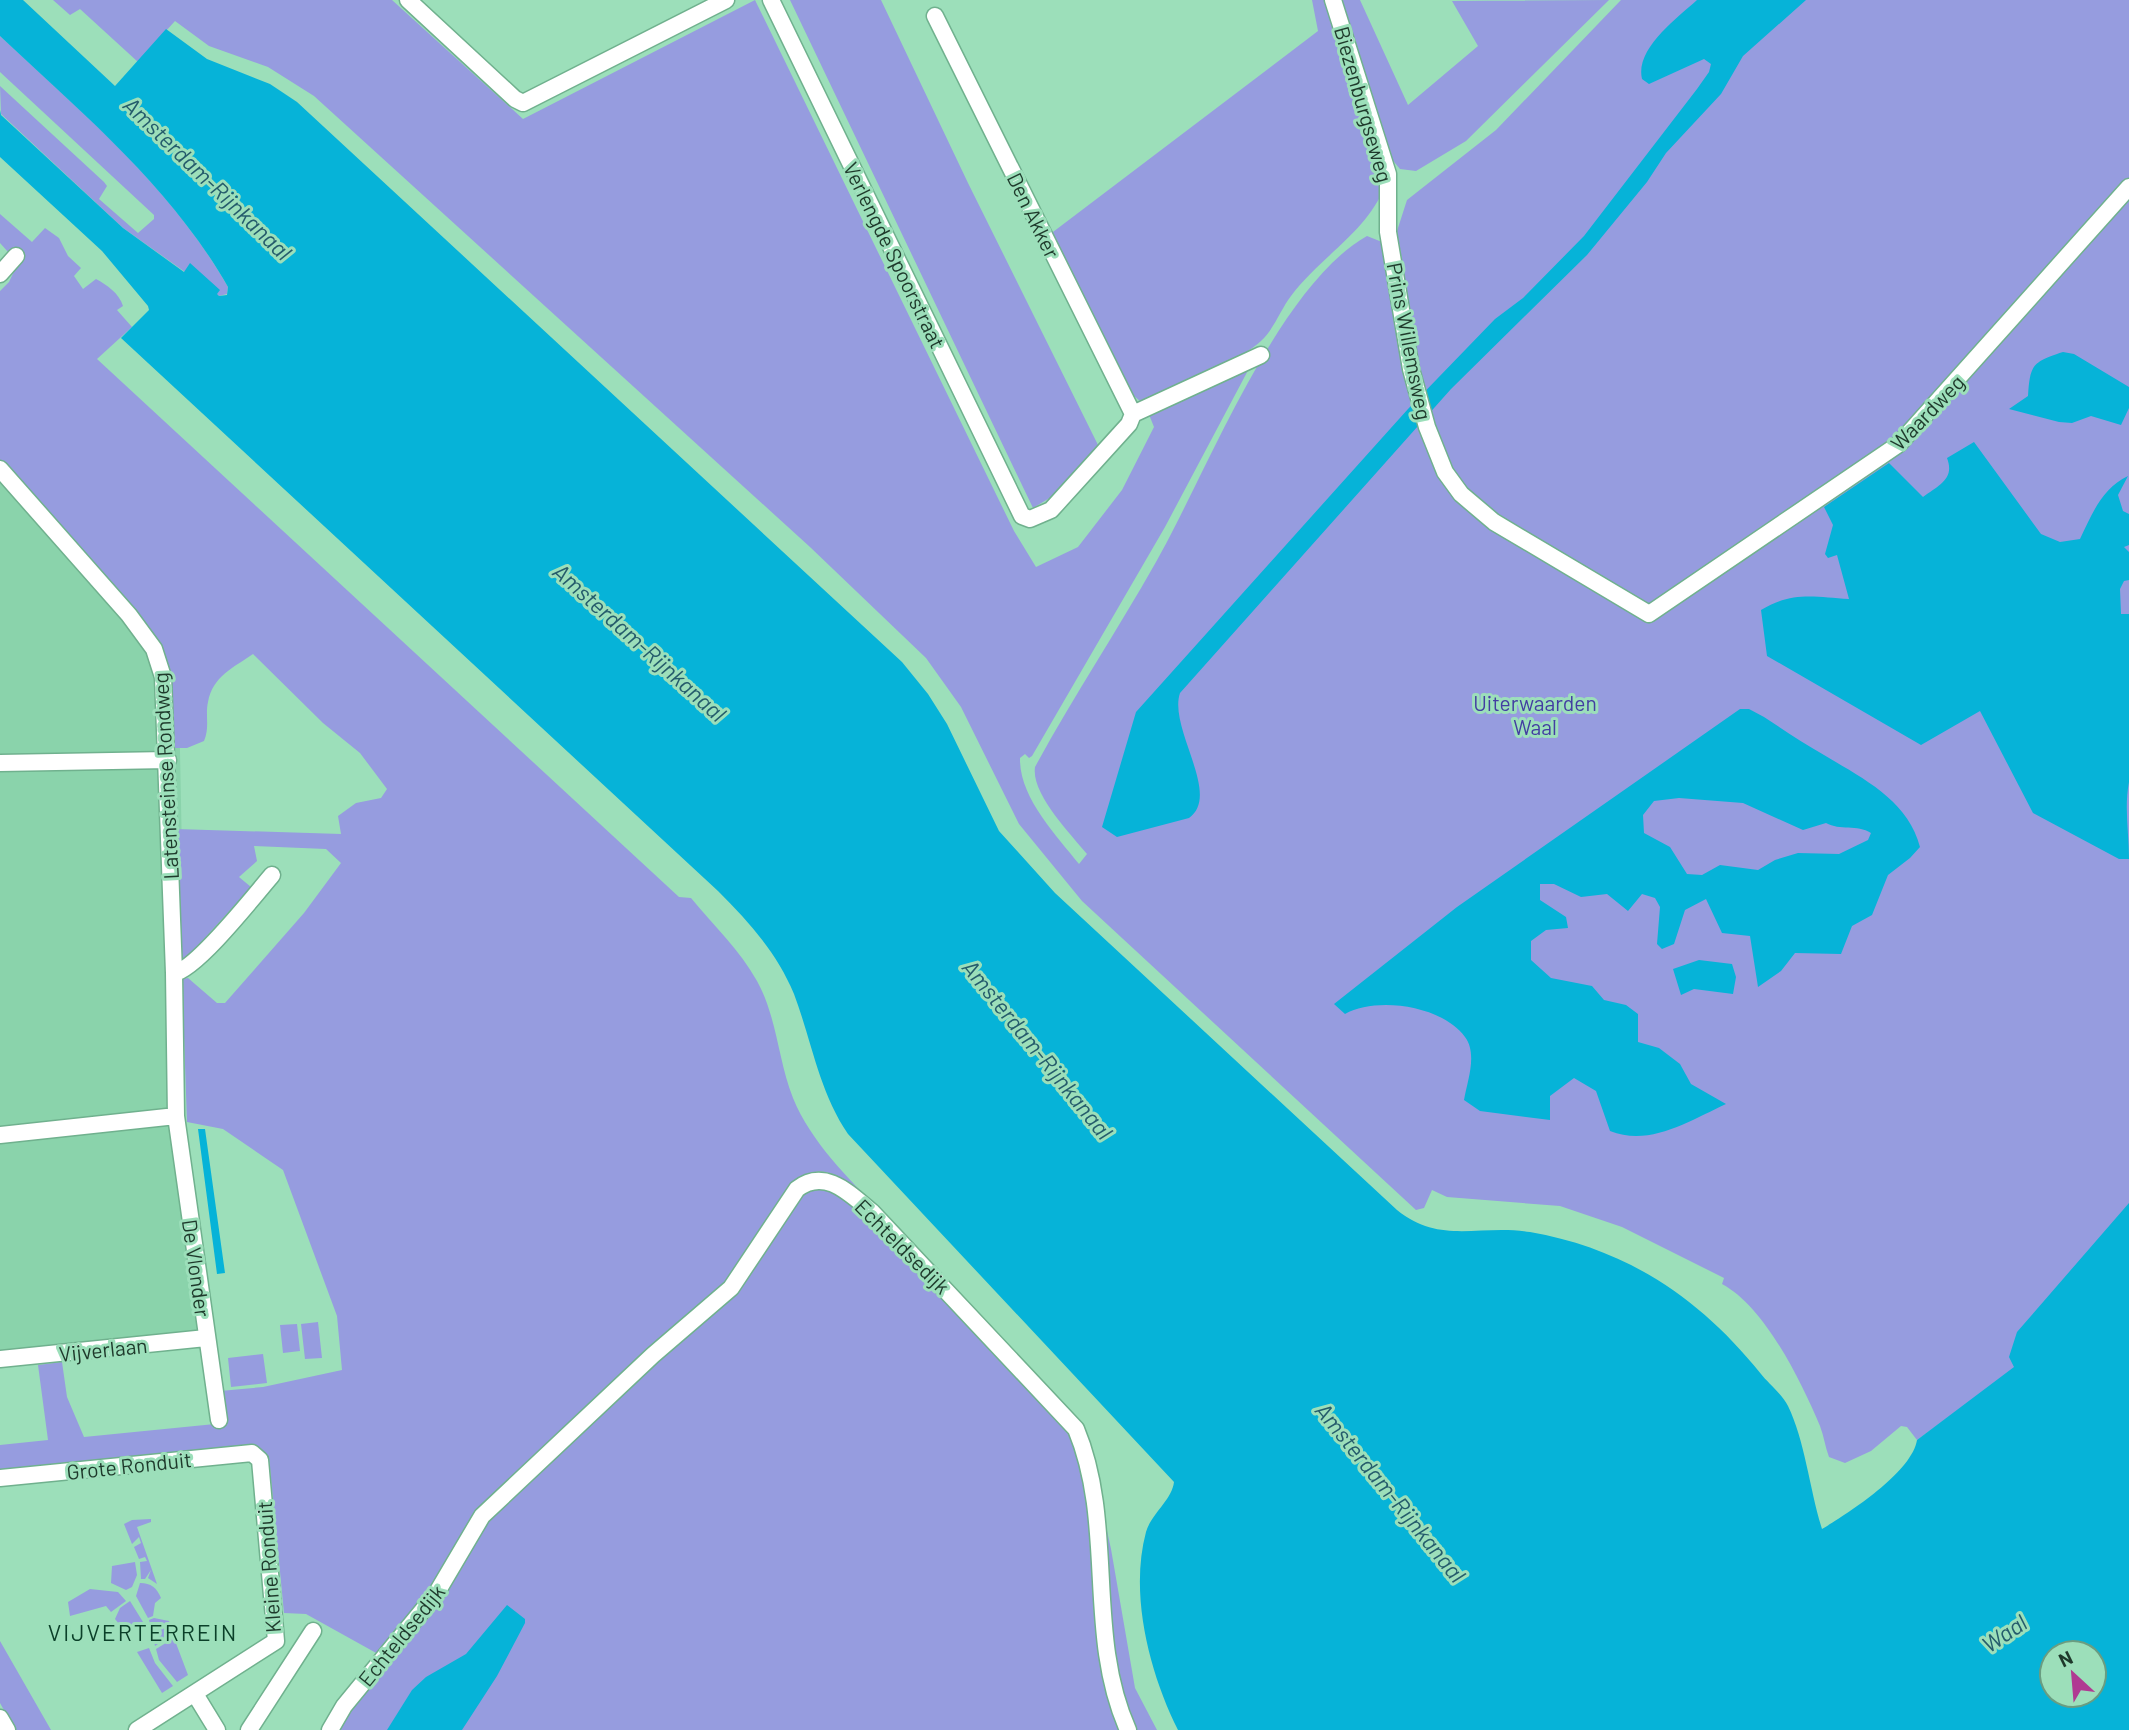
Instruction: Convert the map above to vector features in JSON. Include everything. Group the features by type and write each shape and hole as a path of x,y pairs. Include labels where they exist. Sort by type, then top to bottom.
{"street":[{"path":"408,0 515,99 523,103 726,0"},
{"name":"Verlengde Spoorstraat","path":"771,0 1017,510 1030,519 1051,510 1129,424 1133,414"},
{"name":"Biezenburgseweg","path":"1333,0 1388,174 1390,208"},
{"name":"Den Akker","path":"935,16 1133,414"},
{"name":"Waardweg","path":"1649,614 1899,444 2129,187"},
{"name":"Prins Willemsweg","path":"1390,208 1388,232 1416,388 1427,427 1445,472 1461,494 1494,522 1649,614"},
{"path":"0,274 16,256"},
{"path":"1133,414 1261,355"},
{"name":"Latensteinse Rondweg","path":"0,469 130,615 153,649 165,691 176,1116"},
{"path":"0,763 167,760"},
{"path":"174,973 181,972 201,955 272,875"},
{"path":"0,1135 176,1116"},
{"name":"De Vlonder","path":"176,1116 219,1420"},
{"name":"Echteldsedijk","path":"330,1730 344,1706 436,1594 482,1516 653,1355 724,1295 797,1189 807,1181 819,1180 843,1187 872,1212 1076,1429 1091,1475 1100,1547 1104,1642 1114,1690 1128,1730"},
{"name":"Vijverlaan","path":"0,1359 206,1338"},
{"name":"Grote Ronduit","path":"0,1478 253,1453 257,1456"},
{"name":"Kleine Ronduit","path":"137,1730 275,1641 260,1460 257,1456"},
{"path":"249,1730 313,1631"},
{"path":"195,1694 217,1730"},
{"path":"0,1718 6,1730"}],"shaded area":[{"path":"0,439 102,543 179,700 184,957 181,1120 205,1329 0,1353"}],"green space":[{"name":"Uiterwaarden Waal","path":"53,0 392,0 523,119 755,0 1014,531 1036,567 1078,547 1122,490 1154,427 1148,412 1253,361 1165,527 1032,756 1029,758 1025,754 1020,758 1021,773 1032,801 1079,864 1087,854 1045,801 1035,778 1035,767 1156,562 1247,384 1275,337 1304,295 1334,261 1367,236 1382,242 1392,266 1402,260 1397,231 1407,200 1496,130 1621,0 2129,0 2129,1285 1917,1440 1907,1427 1901,1426 1871,1451 1845,1463 1829,1457 1812,1408 1792,1367 1753,1310 1722,1284 1724,1278 1622,1227 1560,1206 1447,1197 1432,1190 1424,1208 1416,1210 1082,901 1019,824 961,707 926,658 810,547 314,96 268,67 209,46 175,21 138,62 80,9 70,15"},
{"path":"790,0 881,0 1100,449 1058,493 1033,508"},
{"path":"1312,0 1329,0 1385,186 1367,217 1291,296 1261,341 1240,356 1209,372 1152,400 1140,401 1126,389 1049,235 1318,31"},
{"path":"1339,0 1360,0 1408,105 1478,46 1452,1 1609,0 1466,141 1416,171 1400,169 1390,157"},
{"path":"0,36 94,123 153,184 205,251 228,287 227,294 219,296 216,294 219,290 188,269 185,272 123,228 1,114 0,86 104,182 107,186 99,199 138,233 154,219 154,215 0,72"},
{"path":"0,214 32,242 45,228 59,238 68,256 81,268 74,276 83,289 96,279 119,297 123,306 117,310 132,327 97,359 679,897 691,898 734,948 757,981 769,1009 793,1098 810,1130 831,1159 881,1212 836,1175 815,1172 805,1176 725,1287 478,1514 445,1571 378,1654 306,1614 284,1613 269,1458 170,1452 0,1471 0,1445 48,1440 38,1365 62,1362 67,1397 84,1437 225,1423 220,1391 263,1387 342,1370 337,1316 283,1170 223,1129 187,1122 182,979 188,978 217,1003 225,1003 304,913 341,863 326,849 254,846 257,861 239,877 251,887 186,959 180,959 176,829 341,834 338,816 356,803 381,798 387,789 360,753 323,723 253,654 225,674 214,686 208,702 204,741 187,748 175,748 166,665 0,462 0,291 9,282 18,263 0,243"},
{"path":"805,1188 840,1189 1067,1426 1085,1475 1111,1700 1119,1730 339,1730 361,1691 383,1661 430,1617 443,1600 488,1522 689,1332"},
{"path":"318,1322 322,1358 305,1359 301,1324"},
{"path":"297,1324 300,1351 283,1353 280,1325"},
{"path":"263,1354 267,1383 231,1387 228,1358"},
{"path":"1098,1490 1135,1688 1157,1730 1133,1730 1119,1694"},
{"path":"151,1519 151,1522 137,1527 157,1584 148,1578 151,1570 145,1579 141,1579 140,1562 147,1561 145,1557 139,1559 134,1547 141,1543 139,1537 132,1544 124,1524 132,1520"},
{"path":"135,1562 137,1575 132,1587 126,1590 111,1583 112,1566"},
{"path":"140,1583 153,1587 161,1598 155,1603 153,1616 148,1618 136,1596"},
{"path":"90,1589 118,1592 126,1601 111,1612 106,1606 70,1616 68,1602"},
{"path":"130,1601 143,1622 137,1626 119,1624 115,1619 120,1608"},
{"path":"154,1618 169,1621 173,1634 155,1646 149,1620"},
{"path":"174,1638 188,1675 177,1682 159,1660 156,1649"},
{"path":"0,1641 51,1730 15,1730 0,1703"},
{"path":"149,1648 155,1663 173,1686 162,1693 137,1652"}],"water":[{"path":"0,0 23,0 115,86 166,29 207,59 270,84 297,102 902,662 928,694 947,724 999,831 1055,893 1397,1210 1413,1221 1429,1227 1460,1231 1530,1232 1598,1251 1630,1264 1659,1281 1713,1322 1788,1406 1799,1435 1822,1529 1848,1513 1892,1478 1913,1452 1917,1440 2014,1367 2009,1357 2017,1332 2129,1203 2129,1730 1178,1730 1151,1659 1141,1608 1140,1582 1141,1556 1146,1532 1174,1482 848,1134 830,1101 787,979 771,952 741,914 121,338 149,310 148,306 102,251 0,157 0,110 1,115 123,228 184,272 190,263 220,290 217,294 219,296 227,295 228,287 180,217 153,184 94,123 0,36"},
{"path":"1697,0 1806,0 1743,56 1721,94 1666,153 1647,182 1587,255 1451,389 1180,693 1178,707 1181,724 1200,794 1198,807 1189,818 1117,837 1102,827 1136,712 1408,409 1495,319 1523,298 1584,236 1697,89 1709,72 1711,64 1704,59 1649,84 1642,79 1641,68 1659,35"},
{"path":"2063,352 2074,354 2129,387 2129,408 2121,425 2091,416 2072,423 2059,422 2009,409 2028,396 2030,377 2035,366"},
{"path":"1974,442 2041,534 2060,542 2080,539 2094,511 2111,487 2128,476 2118,495 2123,511 2129,514 2129,545 2124,547 2129,552 2129,580 2124,581 2120,589 2121,614 2129,614 2129,859 2119,859 2033,813 1980,711 1921,745 1767,656 1761,610 1794,598 1849,599 1837,555 1828,558 1825,554 1833,525 1824,507 1889,463 1923,497 1944,481 1949,471 1947,458"},
{"path":"1740,709 1749,709 1764,717 1882,792 1905,816 1920,847 1888,875 1872,915 1852,926 1841,954 1795,953 1781,971 1758,987 1750,936 1722,933 1706,899 1685,910 1674,944 1662,949 1657,944 1660,907 1655,898 1642,894 1628,911 1607,894 1581,897 1554,884 1540,884 1540,900 1566,917 1568,928 1546,930 1531,941 1531,960 1551,978 1592,986 1604,1000 1626,1005 1638,1014 1638,1042 1659,1048 1680,1064 1691,1084 1726,1104 1669,1130 1640,1136 1610,1131 1596,1091 1574,1078 1550,1096 1550,1120 1480,1111 1464,1100 1471,1051 1465,1037 1455,1026 1426,1011 1409,1007 1374,1006 1345,1014 1334,1004 1457,907","holes":["1679,798 1743,803 1803,830 1826,823 1871,833 1868,840 1839,854 1798,853 1775,860 1758,870 1720,865 1702,875 1687,874 1670,847 1644,833 1643,815 1654,801"]},
{"path":"1699,960 1732,964 1736,977 1733,994 1694,989 1681,995 1673,969"},
{"path":"198,1129 205,1129 225,1273 217,1274"},
{"path":"507,1605 525,1619 525,1623 497,1676 462,1730 387,1730 412,1690 426,1677 466,1654"}],"district":[{"name":"VIJVERTERREIN","path":"143,1632"}],"water label":[{"name":"Amsterdam-Rijnkanaal","path":"208,178"},
{"name":"Amsterdam-Rijnkanaal","path":"640,642"},
{"name":"Amsterdam-Rijnkanaal","path":"1038,1049"},
{"name":"Amsterdam-Rijnkanaal","path":"1391,1492"},
{"name":"Waal","path":"2004,1633"}]}
